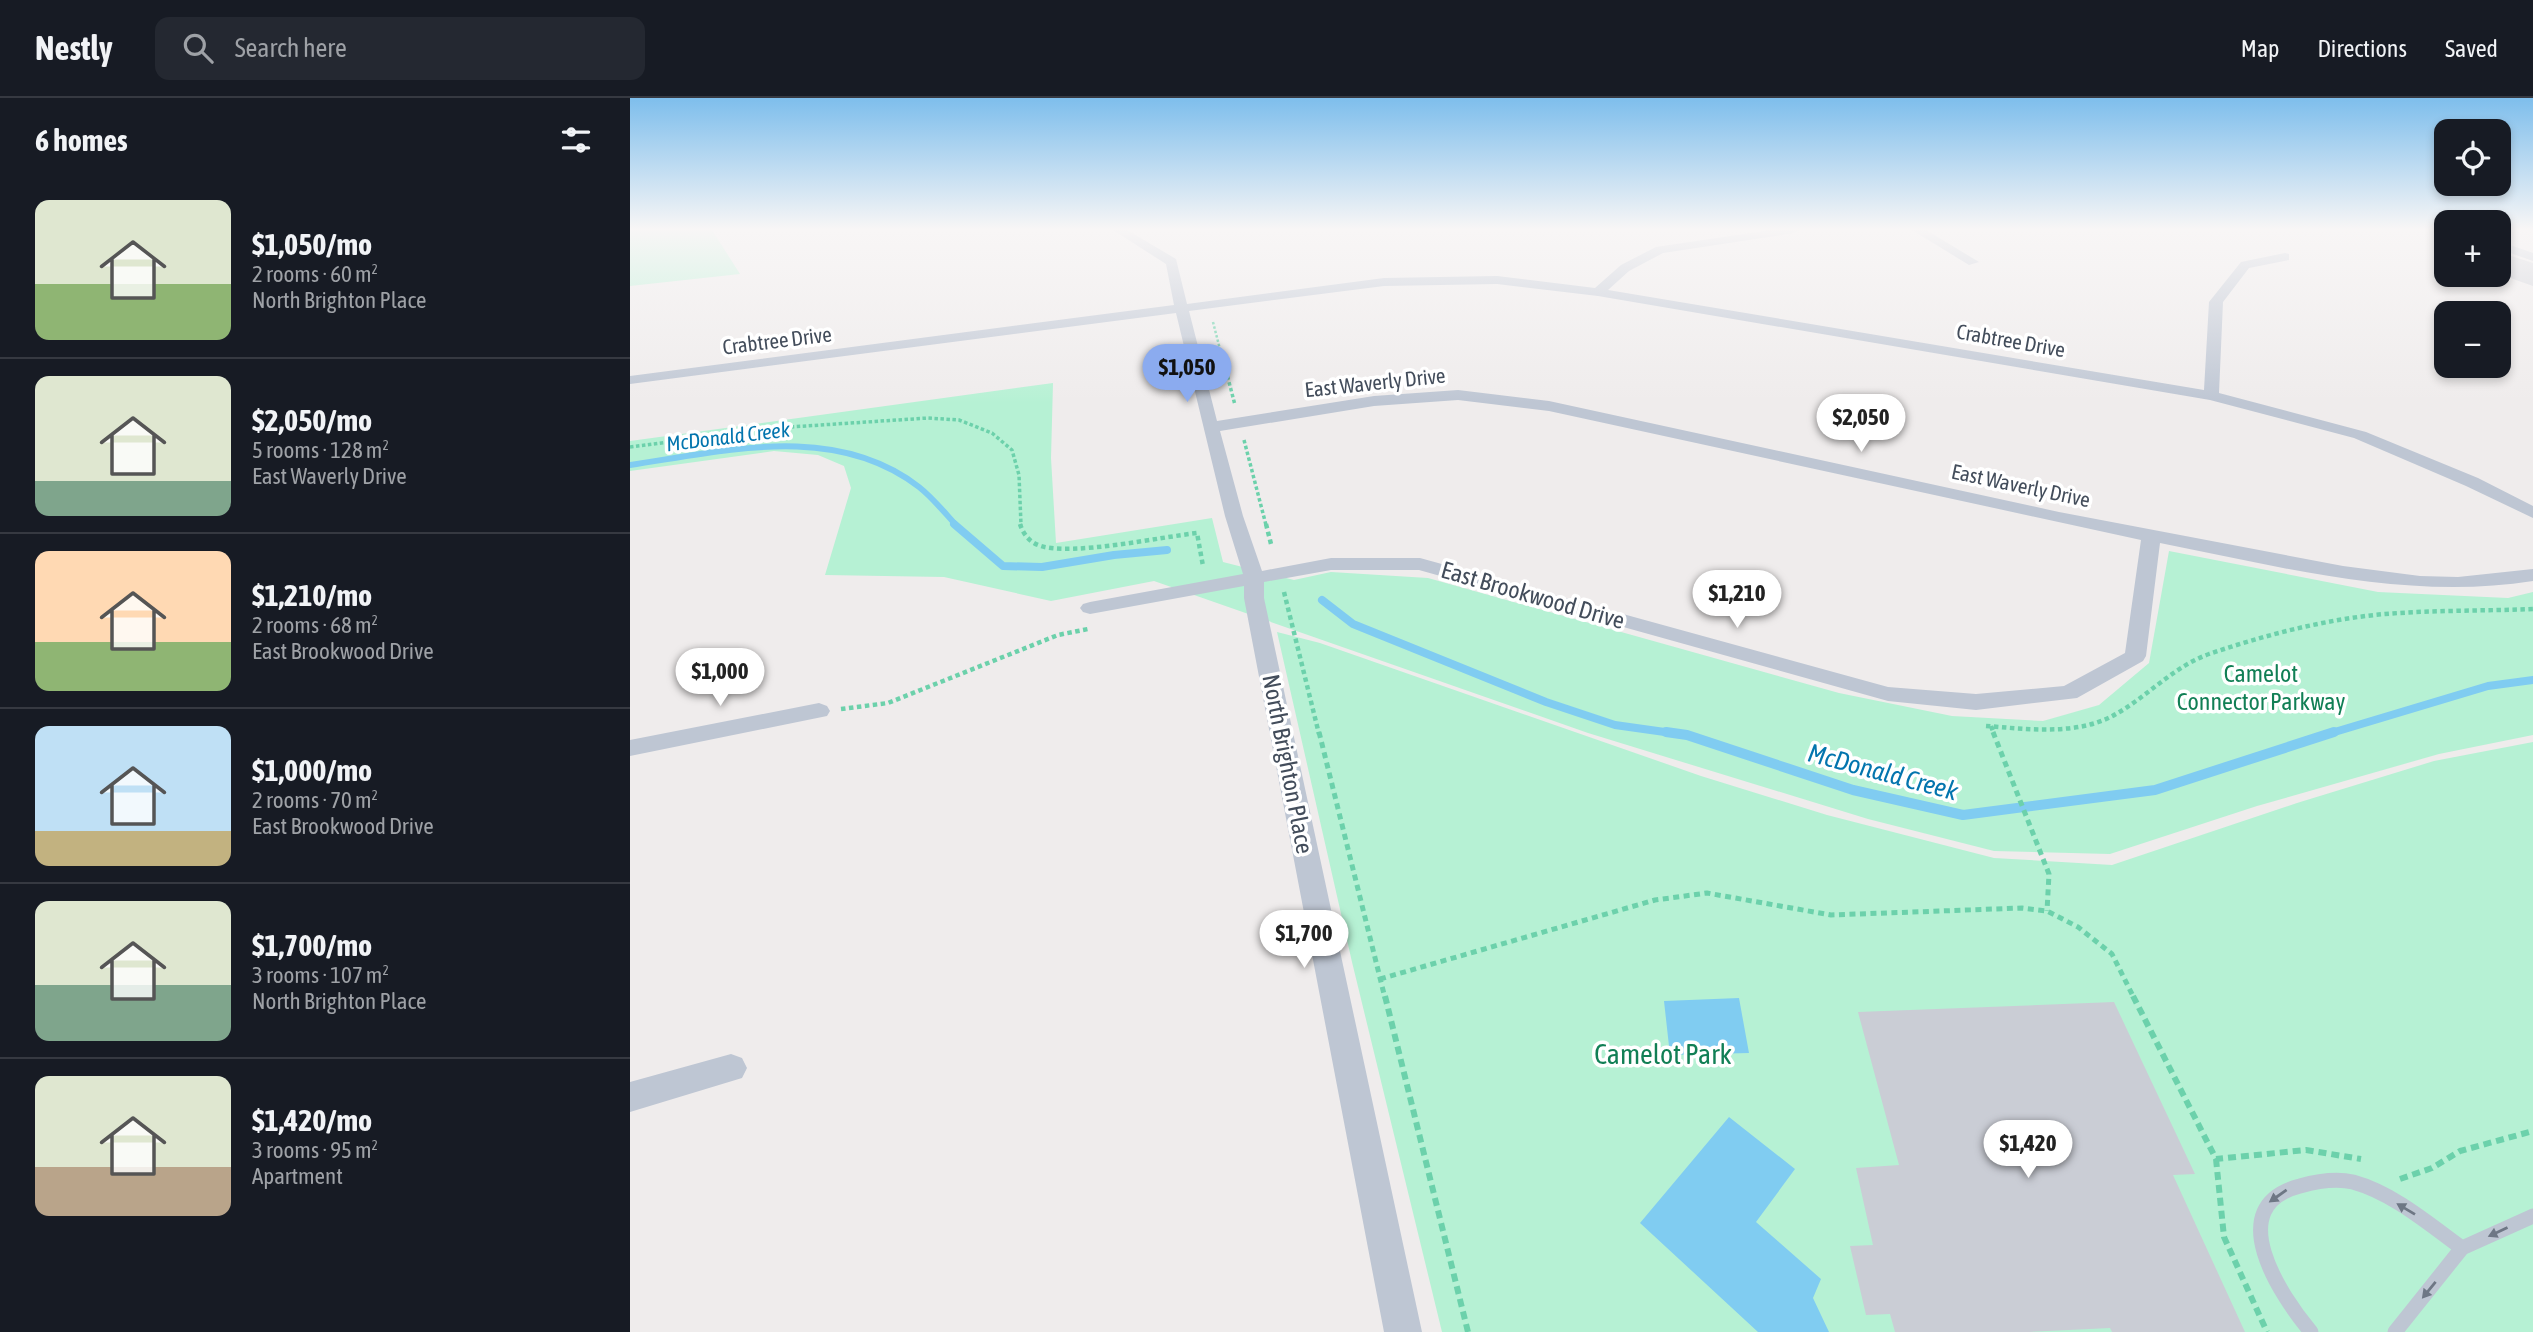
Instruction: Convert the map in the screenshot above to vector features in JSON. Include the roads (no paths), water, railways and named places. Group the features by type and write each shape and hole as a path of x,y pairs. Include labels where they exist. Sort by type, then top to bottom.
{"street":[{"name":"North Brighton Place","path":"1177,288 1237,527 1256,579 1254,598 1403,1332"},
{"name":"Crabtree Drive","path":"630,380 1343,288"},
{"name":"Crabtree Drive","path":"1561,288 2211,396 2360,435 2472,482 2533,513"},
{"path":"1598,292 1603,288"},
{"path":"2211,396 2216,302 2227,288"},
{"name":"East Waverly Drive","path":"1212,428 1374,401 1458,395 1549,406 2151,537 2406,582 2514,579 2533,575"},
{"name":"East Brookwood Drive","path":"1090,608 1207,585 1256,579 1278,571 1331,564 1420,564 1888,694 1976,702 2069,693 2135,656 2151,537"},
{"path":"630,748 819,711"},
{"path":"630,1097 731,1068"}],"lane":[{"path":"2311,1332 2299,1320 2267,1270 2258,1231 2269,1201 2295,1184 2343,1180 2368,1189 2427,1222 2462,1248"},
{"path":"2395,1332 2462,1248 2533,1216"}],"water":[{"path":"1739,998 1749,1053 1670,1055 1664,1001"},
{"path":"1729,1117 1795,1169 1756,1222 1821,1279 1813,1298 1829,1332 1758,1332 1640,1223"}],"waterway":[{"name":"McDonald Creek","path":"630,465 703,453 779,446 852,454 886,467 919,487 956,525"},
{"name":"McDonald Creek","path":"954,524 1003,566 1042,567 1114,555 1167,550"},
{"name":"McDonald Creek","path":"1322,600 1353,624 1546,702 1615,725 1679,734"},
{"name":"McDonald Creek","path":"2328,734 2488,686 2533,680"},
{"name":"McDonald Creek","path":"1666,732 1687,735 1853,790 1963,815 2155,790 2334,732"}],"park label":[{"name":"Camelot Connector Parkway","path":"2261,687"},
{"name":"Camelot Park","path":"1663,1054"}]}
